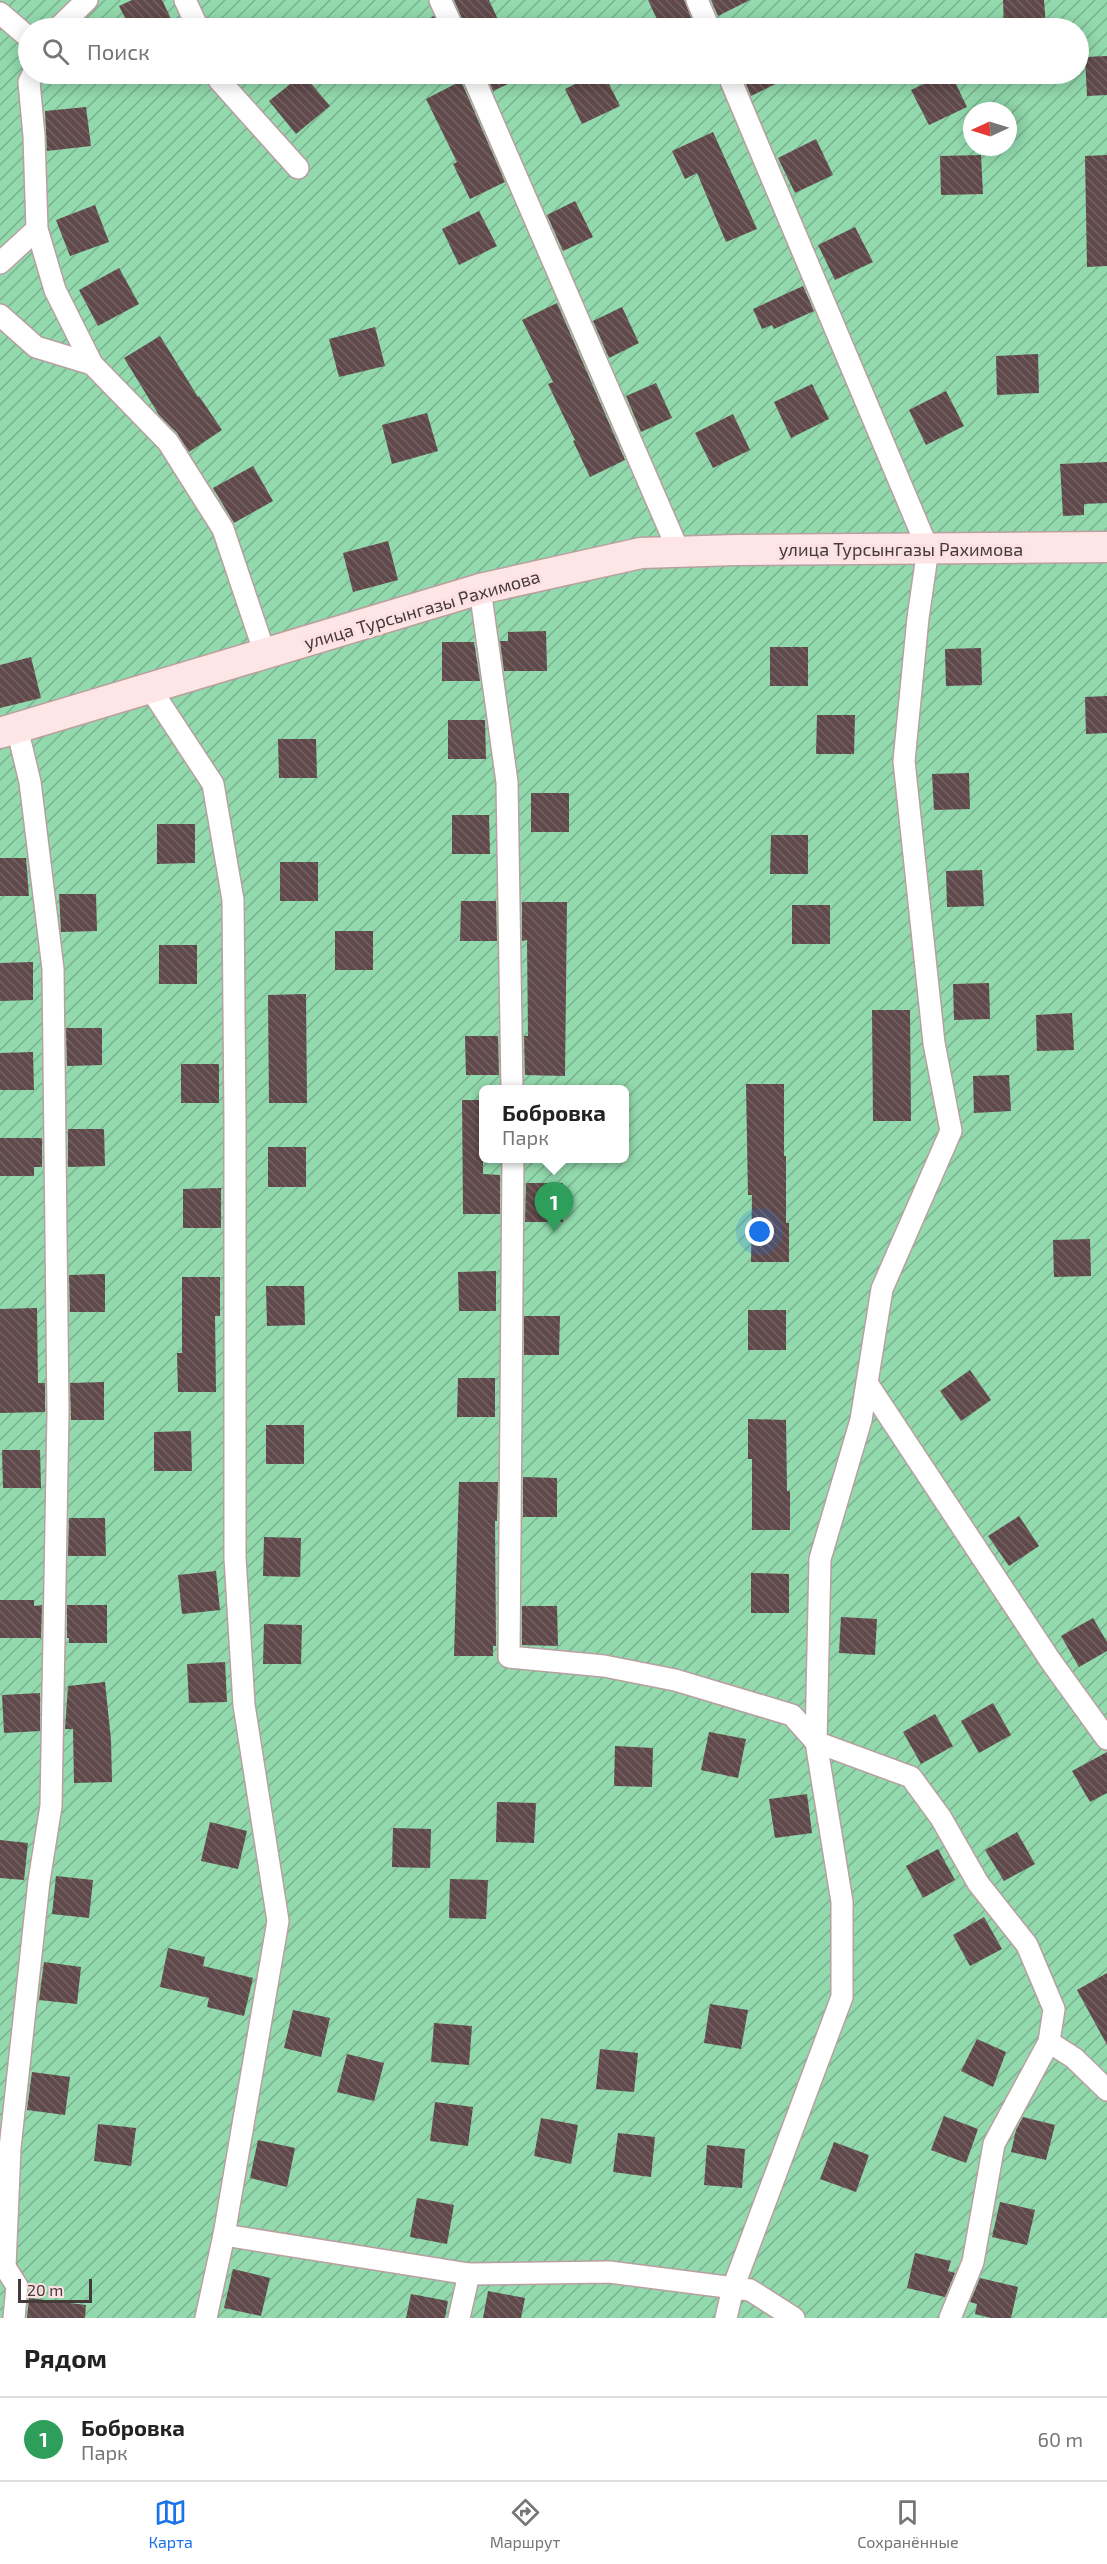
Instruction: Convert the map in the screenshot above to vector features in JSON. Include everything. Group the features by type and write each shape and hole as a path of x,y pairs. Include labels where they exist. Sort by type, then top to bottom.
{"street":[{"path":"68,18 87,0"},
{"path":"186,0 194,18"},
{"path":"440,0 448,18"},
{"path":"697,0 705,18"},
{"path":"0,13 18,28"},
{"path":"29,84 34,136 37,229 55,290 93,363 168,442 223,530 265,654"},
{"path":"223,84 298,168"},
{"path":"476,84 679,552"},
{"path":"726,2318 733,2288 842,1997 842,1902 816,1742 820,1559 861,1420 882,1289 951,1131 934,1043 904,761 918,618 928,549 732,84"},
{"path":"0,263 37,229"},
{"path":"0,315 36,346 93,363"},
{"name":"улица Турсынгазы Рахимова","path":"8,731 480,589 641,553 1107,547"},
{"path":"480,589 507,782 512,1085"},
{"path":"150,688 213,784 233,900 235,1558 244,1705 278,1922 224,2235 206,2318"},
{"path":"8,731 30,782 53,969 58,1412 51,1806 39,1881 10,2148 5,2267 17,2286 14,2318"},
{"path":"513,1163 509,1657 604,1666 675,1680 792,1715 816,1742 911,1777 941,1818 978,1883 1027,1945 1054,2009 1049,2042 994,2144 973,2262 950,2318"},
{"path":"867,1383 1050,1660 1107,1738"},
{"path":"1049,2042 1074,2058 1107,2090"},
{"path":"224,2235 469,2274 609,2272 750,2290 794,2318"},
{"path":"459,2318 469,2274"}],"green space":[{"path":"0,0 1107,0 1107,2318 0,2318"}],"building":[{"path":"132,0 162,0 171,18 125,18 119,6"},
{"path":"454,0 489,0 497,18 462,18"},
{"path":"648,0 684,0 691,18 656,18"},
{"path":"711,0 750,0 718,16"},
{"path":"1003,0 1044,0 1045,18 1004,18"},
{"path":"1107,56 1107,95 1087,96 1089,57"},
{"path":"290,84 311,84 330,106 296,134 269,101"},
{"path":"455,84 462,84 505,182 470,199 453,164 457,162 426,99"},
{"path":"490,84 508,84 493,91"},
{"path":"575,84 609,84 620,106 582,124 565,89"},
{"path":"746,84 776,84 751,96"},
{"path":"924,84 956,84 965,102 963,109 929,125 911,90"},
{"path":"86,107 91,146 47,151 45,111"},
{"path":"713,132 757,229 726,242 697,173 685,179 672,151"},
{"path":"816,139 833,175 795,193 778,158"},
{"path":"1107,155 1107,266 1087,267 1085,156"},
{"path":"940,156 981,156 983,194 941,195"},
{"path":"575,201 593,237 563,251 547,215"},
{"path":"95,205 109,242 70,256 56,220"},
{"path":"479,211 497,246 459,265 442,229"},
{"path":"855,227 873,262 835,280 818,245"},
{"path":"119,268 139,304 98,326 79,290"},
{"path":"803,286 814,311 774,329 772,325 762,329 753,309"},
{"path":"557,303 625,460 590,477 548,384 553,382 522,320"},
{"path":"622,307 639,343 609,358 593,321"},
{"path":"375,327 385,366 339,377 329,339"},
{"path":"160,336 198,397 222,430 189,452 177,433 159,415 124,358"},
{"path":"1038,354 1039,393 997,395 996,356"},
{"path":"656,383 672,418 641,432 626,396"},
{"path":"812,384 829,419 791,438 774,402"},
{"path":"946,391 964,426 926,445 909,410"},
{"path":"427,413 438,451 392,464 382,425"},
{"path":"733,414 750,450 713,468 695,433"},
{"path":"1107,462 1107,503 1084,504 1084,515 1063,516 1060,464"},
{"path":"253,466 273,501 234,523 213,488"},
{"path":"388,541 398,580 353,592 343,553"},
{"path":"546,631 547,671 504,671 500,641 508,641 508,632"},
{"path":"442,642 474,642 480,681 442,681"},
{"path":"770,647 808,647 808,686 770,686"},
{"path":"981,648 982,685 946,686 945,649"},
{"path":"31,657 41,698 0,708 0,665"},
{"path":"1107,696 1107,733 1086,734 1085,697"},
{"path":"817,715 855,715 854,754 816,754"},
{"path":"448,720 485,720 486,759 448,759"},
{"path":"278,739 316,739 317,778 279,778"},
{"path":"969,773 970,809 934,810 932,774"},
{"path":"531,793 569,793 569,832 531,832"},
{"path":"452,815 489,815 490,854 452,854"},
{"path":"157,824 195,824 195,863 157,864"},
{"path":"771,835 808,835 808,874 770,874"},
{"path":"0,858 26,858 29,896 0,896"},
{"path":"280,862 318,862 318,901 280,901"},
{"path":"982,870 984,906 947,907 946,871"},
{"path":"59,894 96,894 97,931 61,932"},
{"path":"461,901 496,901 497,941 460,941"},
{"path":"522,902 567,902 565,1076 525,1075 524,1036 528,1036 527,940 522,941"},
{"path":"792,905 830,905 830,944 792,944"},
{"path":"335,931 373,931 373,970 335,970"},
{"path":"159,945 197,945 197,984 159,984"},
{"path":"33,962 33,1000 0,1001 0,963"},
{"path":"989,983 990,1019 954,1020 953,984"},
{"path":"306,994 307,1103 269,1103 268,995"},
{"path":"872,1010 910,1010 911,1121 873,1121"},
{"path":"1072,1013 1074,1050 1037,1051 1036,1015"},
{"path":"66,1028 102,1028 102,1065 67,1066"},
{"path":"465,1036 498,1036 499,1075 466,1075"},
{"path":"33,1052 34,1090 0,1090 0,1053"},
{"path":"181,1064 219,1064 219,1103 181,1103"},
{"path":"1009,1075 1011,1111 974,1113 973,1076"},
{"path":"746,1084 784,1084 784,1156 786,1156 786,1223 789,1223 789,1262 751,1262 752,1195 748,1195"},
{"path":"462,1100 479,1100 479,1163 483,1163 483,1174 500,1175 500,1214 463,1214"},
{"path":"68,1129 104,1129 105,1166 68,1167"},
{"path":"0,1138 42,1138 42,1167 34,1167 34,1176 0,1176"},
{"path":"268,1147 306,1147 306,1187 268,1187"},
{"path":"526,1183 563,1183 563,1222 525,1222"},
{"path":"221,1188 221,1228 183,1228 183,1189"},
{"path":"1090,1239 1091,1276 1054,1277 1053,1240"},
{"path":"496,1271 496,1311 459,1311 458,1272"},
{"path":"105,1274 105,1312 70,1312 69,1275"},
{"path":"182,1277 220,1277 220,1316 215,1316 216,1392 178,1392 177,1353 182,1353"},
{"path":"266,1286 304,1286 305,1325 267,1326"},
{"path":"37,1308 38,1383 45,1383 45,1412 0,1413 0,1309"},
{"path":"748,1310 786,1310 786,1350 748,1350"},
{"path":"524,1316 560,1316 559,1355 524,1355"},
{"path":"970,1370 991,1400 961,1421 940,1391"},
{"path":"458,1378 495,1378 495,1417 457,1417"},
{"path":"104,1382 104,1420 71,1420 70,1383"},
{"path":"748,1419 786,1420 790,1530 752,1530 752,1459 748,1459"},
{"path":"266,1425 304,1425 304,1464 266,1464"},
{"path":"191,1431 192,1471 154,1471 154,1432"},
{"path":"2,1450 40,1450 41,1488 3,1488"},
{"path":"523,1477 557,1478 557,1517 523,1517"},
{"path":"459,1482 498,1482 497,1521 495,1521 496,1646 493,1646 493,1656 454,1656"},
{"path":"1019,1516 1039,1546 1009,1566 988,1536"},
{"path":"69,1518 105,1518 106,1556 68,1556"},
{"path":"264,1537 301,1538 300,1577 263,1576"},
{"path":"216,1571 220,1610 182,1614 178,1575"},
{"path":"751,1573 789,1574 789,1613 751,1613"},
{"path":"0,1600 34,1600 34,1606 42,1605 41,1638 0,1638"},
{"path":"67,1605 107,1605 107,1643 69,1643"},
{"path":"522,1606 557,1606 558,1646 522,1645"},
{"path":"841,1617 877,1619 875,1655 839,1653"},
{"path":"1093,1618 1107,1642 1107,1651 1079,1667 1061,1636"},
{"path":"264,1624 302,1625 301,1664 263,1664"},
{"path":"225,1662 227,1702 189,1703 187,1664"},
{"path":"105,1682 111,1740 112,1782 74,1783 73,1729 65,1729 68,1686"},
{"path":"40,1693 40,1731 4,1733 2,1695"},
{"path":"993,1703 1011,1735 979,1753 961,1721"},
{"path":"935,1714 953,1746 921,1764 903,1732"},
{"path":"709,1732 746,1739 738,1778 701,1770"},
{"path":"615,1746 653,1748 652,1787 614,1786"},
{"path":"1107,1752 1107,1793 1090,1802 1072,1771"},
{"path":"807,1794 812,1833 775,1838 769,1799"},
{"path":"497,1802 536,1803 534,1843 496,1842"},
{"path":"210,1822 247,1831 238,1869 201,1861"},
{"path":"393,1828 431,1829 430,1868 392,1867"},
{"path":"1017,1832 1035,1864 1004,1881 985,1850"},
{"path":"0,1840 28,1843 24,1880 0,1878"},
{"path":"938,1849 955,1880 923,1898 906,1866"},
{"path":"56,1876 93,1880 89,1918 52,1914"},
{"path":"450,1879 488,1880 486,1919 449,1918"},
{"path":"984,1917 1002,1949 970,1966 953,1935"},
{"path":"168,1948 205,1957 203,1966 253,1978 244,2016 207,2007 209,1998 160,1987"},
{"path":"44,1962 81,1967 77,2004 39,2000"},
{"path":"1107,1973 1107,2045 1077,1990"},
{"path":"710,2004 748,2010 741,2049 704,2043"},
{"path":"293,2010 330,2018 321,2057 284,2048"},
{"path":"434,2023 472,2026 469,2065 431,2062"},
{"path":"977,2039 1006,2052 993,2087 961,2071"},
{"path":"600,2049 638,2053 634,2092 596,2089"},
{"path":"347,2054 384,2063 374,2101 337,2092"},
{"path":"32,2072 70,2077 65,2115 27,2110"},
{"path":"435,2102 473,2107 468,2146 430,2141"},
{"path":"944,2116 978,2129 966,2163 931,2150"},
{"path":"1023,2117 1055,2125 1046,2160 1011,2152 1016,2130"},
{"path":"541,2118 578,2125 571,2164 534,2156"},
{"path":"98,2124 136,2128 131,2166 94,2161"},
{"path":"618,2133 655,2137 651,2177 613,2172"},
{"path":"258,2140 295,2148 287,2187 250,2178"},
{"path":"834,2142 869,2155 856,2192 820,2179"},
{"path":"707,2145 745,2149 742,2188 704,2185"},
{"path":"417,2198 454,2205 447,2244 410,2237"},
{"path":"1000,2202 1035,2210 1027,2245 992,2237"},
{"path":"915,2253 951,2261 948,2271 955,2273 945,2297 907,2288"},
{"path":"233,2269 270,2278 261,2316 224,2308"},
{"path":"980,2278 1018,2287 1011,2318 991,2318 975,2314 977,2304 970,2302"},
{"path":"488,2291 525,2298 521,2318 483,2318"},
{"path":"411,2294 448,2301 445,2318 406,2318"},
{"path":"29,2298 86,2305 85,2318 27,2318"}],"place":[{"name":"Бобровка","path":"554,1232"}]}
